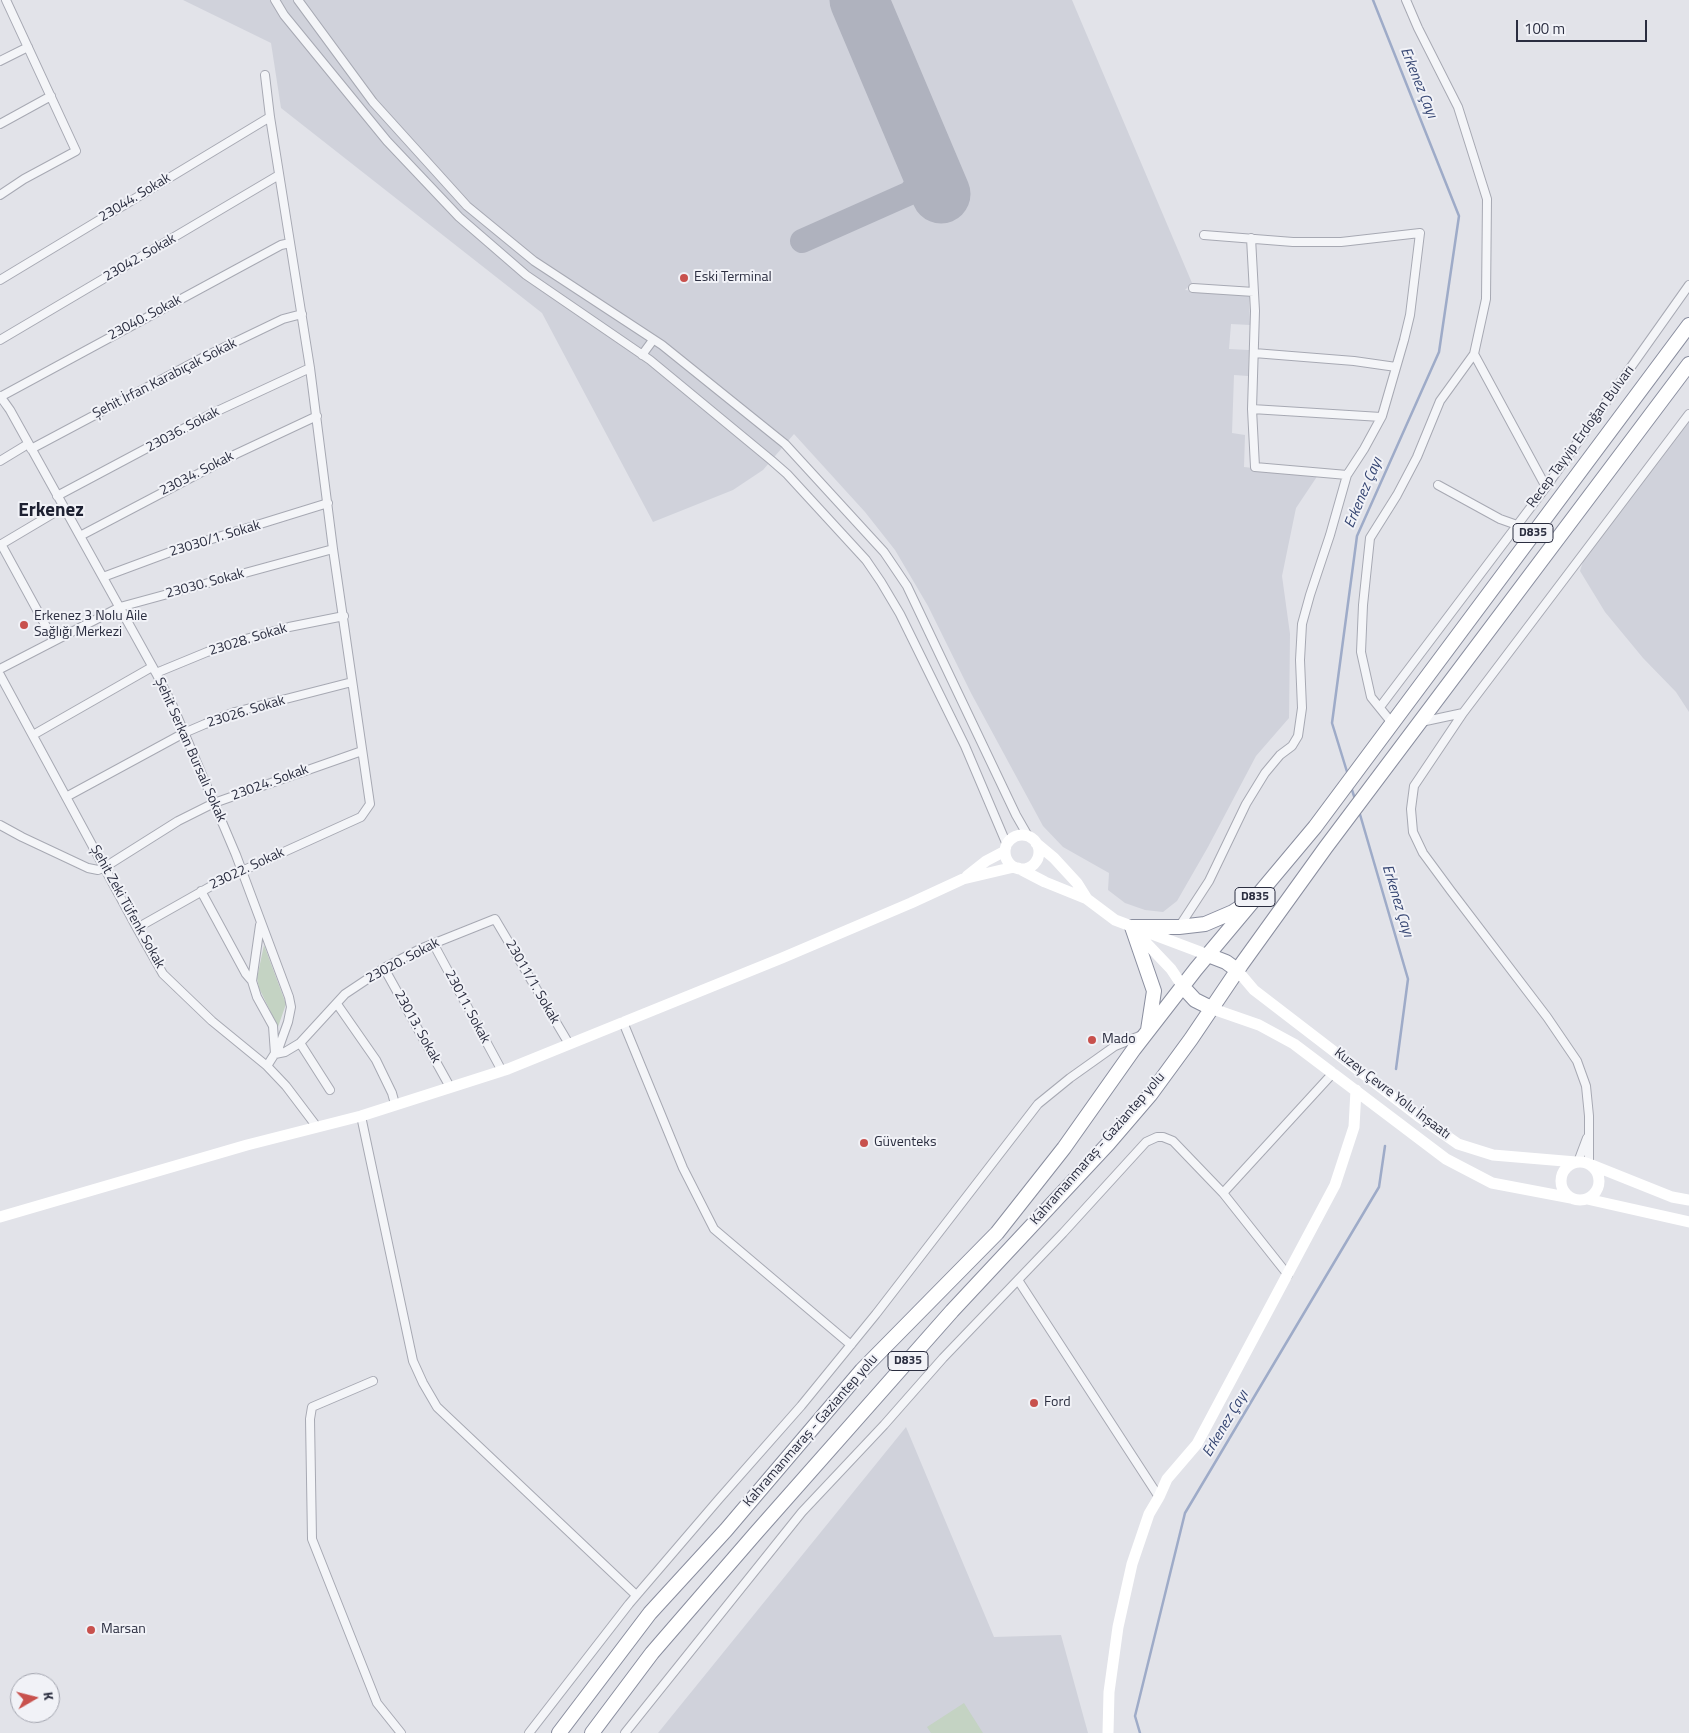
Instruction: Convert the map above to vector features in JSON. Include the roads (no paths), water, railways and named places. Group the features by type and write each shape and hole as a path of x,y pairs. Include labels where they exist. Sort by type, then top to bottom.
{"highway":[{"name":"Recep Tayyip Erdoğan Bulvarı","path":"1253,900 1315,826 1689,325"},
{"name":"D835","path":"1238,970 1386,765 1421,722 1689,364"},
{"name":"D835","path":"1208,955 1253,900"},
{"path":"1148,1032 1154,992 1132,927 1179,927 1205,924 1233,912 1253,900"},
{"path":"1208,955 1226,962 1238,970"},
{"name":"Kahramanmaraş - Gaziantep yolu","path":"559,1733 650,1613 726,1530 862,1370 997,1232 1064,1148 1134,1049 1208,955"},
{"name":"Kahramanmaraş - Gaziantep yolu","path":"592,1733 652,1653 755,1534 952,1311 1108,1144 1150,1095 1213,1009 1238,970"},
{"path":"1183,986 1195,1000 1213,1009"}],"main road":[{"path":"964,879 1006,848 1013,837 1023,835 1054,858 1077,883 1087,899"},
{"path":"0,1217 247,1145 361,1116 502,1071 782,958 964,879 1016,868 1024,869 1034,864 1039,854 1032,840"},
{"path":"1006,848 1008,860 1016,868 1087,899 1115,920 1208,955"},
{"path":"1132,927 1171,969 1183,986"},
{"name":"Kuzey Çevre Yolu İnşaatı","path":"1238,970 1254,990 1418,1116 1458,1144 1492,1155 1583,1163 1672,1197 1689,1200"},
{"path":"1213,1009 1259,1025 1294,1044 1446,1159 1492,1183 1581,1200 1587,1199 1689,1222"},
{"path":"1108,1733 1109,1692 1118,1627 1132,1564 1149,1514 1167,1479 1196,1444 1335,1184 1354,1127 1356,1090"},
{"path":"1570,1198 1562,1188 1562,1175 1565,1169 1583,1163 1595,1168 1600,1180 1597,1192 1587,1199"}],"street":[{"path":"0,195 24,179 76,151 6,0"},
{"path":"275,0 284,15 387,141 459,217 526,275 642,355 787,474 866,560 900,614 956,729 988,799 1006,848"},
{"path":"298,0 372,102 468,206 534,261 653,340 785,444 884,552 907,586 1016,815 1032,840"},
{"path":"1392,722 1371,697 1361,652 1370,538 1397,495 1417,457 1440,401 1474,354 1486,299 1487,199 1458,107 1406,0"},
{"path":"0,61 28,47"},
{"path":"265,75 310,368 333,549 362,751"},
{"path":"0,124 51,96"},
{"name":"23044. Sokak","path":"0,280 270,117"},
{"name":"23042. Sokak","path":"0,340 279,175"},
{"path":"1179,927 1208,881 1246,804 1265,773 1280,755 1292,746 1298,736 1302,708 1300,660 1302,624 1347,475 1364,449 1381,417 1396,368 1410,315 1420,233 1340,242 1293,242 1204,235"},
{"path":"1251,238 1254,292 1252,409 1254,467 1347,475"},
{"name":"23040. Sokak","path":"0,396 281,245 290,243"},
{"name":"Recep Tayyip Erdoğan Bulvarı","path":"1380,707 1546,487 1689,285"},
{"path":"1193,288 1254,292"},
{"name":"Şehit İrfan Karabıçak Sokak","path":"0,461 204,357 283,319 302,314"},
{"path":"642,355 653,340"},
{"path":"1254,352 1354,361 1396,368"},
{"path":"1474,354 1546,487"},
{"name":"23036. Sokak","path":"57,496 214,413 310,368"},
{"name":"Şehit Serkan Bursalı Sokak","path":"0,396 30,446 154,670 184,733 242,870 291,1007 279,1047 267,1066"},
{"path":"1252,409 1381,417"},
{"path":"1583,1163 1590,1132 1586,1086 1577,1061 1547,1017 1423,853 1413,832 1411,809 1414,786 1463,713 1689,414"},
{"name":"23034. Sokak","path":"80,536 236,454 316,416"},
{"path":"1438,486 1500,519 1517,525"},
{"name":"23030/1. Sokak","path":"103,578 173,551 328,503"},
{"path":"54,640 1,544 64,507"},
{"name":"23030. Sokak","path":"0,669 119,607 333,549"},
{"name":"23028. Sokak","path":"32,735 154,670 242,640 289,627 344,616"},
{"name":"Şehit Zeki Tüfenk Sokak","path":"0,676 164,974 212,1022 267,1066 286,1086 317,1127"},
{"name":"23026. Sokak","path":"66,797 184,733 235,712 352,682"},
{"path":"1421,722 1463,713"},
{"name":"23024. Sokak","path":"105,868 178,821 214,803 362,751"},
{"name":"23022. Sokak","path":"137,928 242,870 361,817 370,804 362,751"},
{"path":"0,825 88,868 98,870 105,868"},
{"path":"202,891 246,974 252,981 257,997 273,1026 274,1054"},
{"name":"23020. Sokak","path":"274,1054 285,1052 300,1043 345,994 384,968 433,943 495,919"},
{"name":"23011/1. Sokak","path":"495,919 569,1044"},
{"path":"252,981 260,922"},
{"name":"23011. Sokak","path":"433,943 502,1071"},
{"name":"23013. Sokak","path":"384,968 450,1087"},
{"path":"337,1004 376,1060 392,1093 395,1104"},
{"path":"623,1022 683,1168 714,1229 851,1345"},
{"path":"529,1733 636,1595 851,1345 1038,1104 1070,1078 1115,1046 1148,1032"},
{"path":"300,1043 330,1090"},
{"path":"1223,1194 1333,1074"},
{"path":"361,1116 413,1361 423,1383 437,1407 636,1595"},
{"path":"625,1733 802,1512 884,1425 943,1358 1063,1233 1146,1142 1163,1137 1174,1141 1223,1194 1288,1274"},
{"path":"1018,1280 1159,1497"},
{"path":"373,1381 312,1408 310,1419 312,1539 377,1703 400,1733"}],"waterway":[{"name":"Erkenez Çayı","path":"1348,775 1332,723 1357,536 1439,352 1459,216 1373,0"},
{"name":"Erkenez Çayı","path":"1351,787 1355,799"},
{"name":"Erkenez Çayı","path":"1359,811 1408,979 1396,1069"},
{"name":"Erkenez Çayı","path":"1140,1733 1135,1716 1185,1513 1379,1187 1385,1146"}],"place":[{"name":"Eski Terminal","path":"684,278"},
{"name":"Erkenez 3 Nolu Aile Sağlığı Merkezi","path":"24,625"},
{"name":"Mado","path":"1092,1040"},
{"name":"Güventeks","path":"864,1143"},
{"name":"Ford","path":"1034,1403"},
{"name":"Marsan","path":"91,1630"}],"district":[{"name":"Erkenez","path":"51,511"}]}
